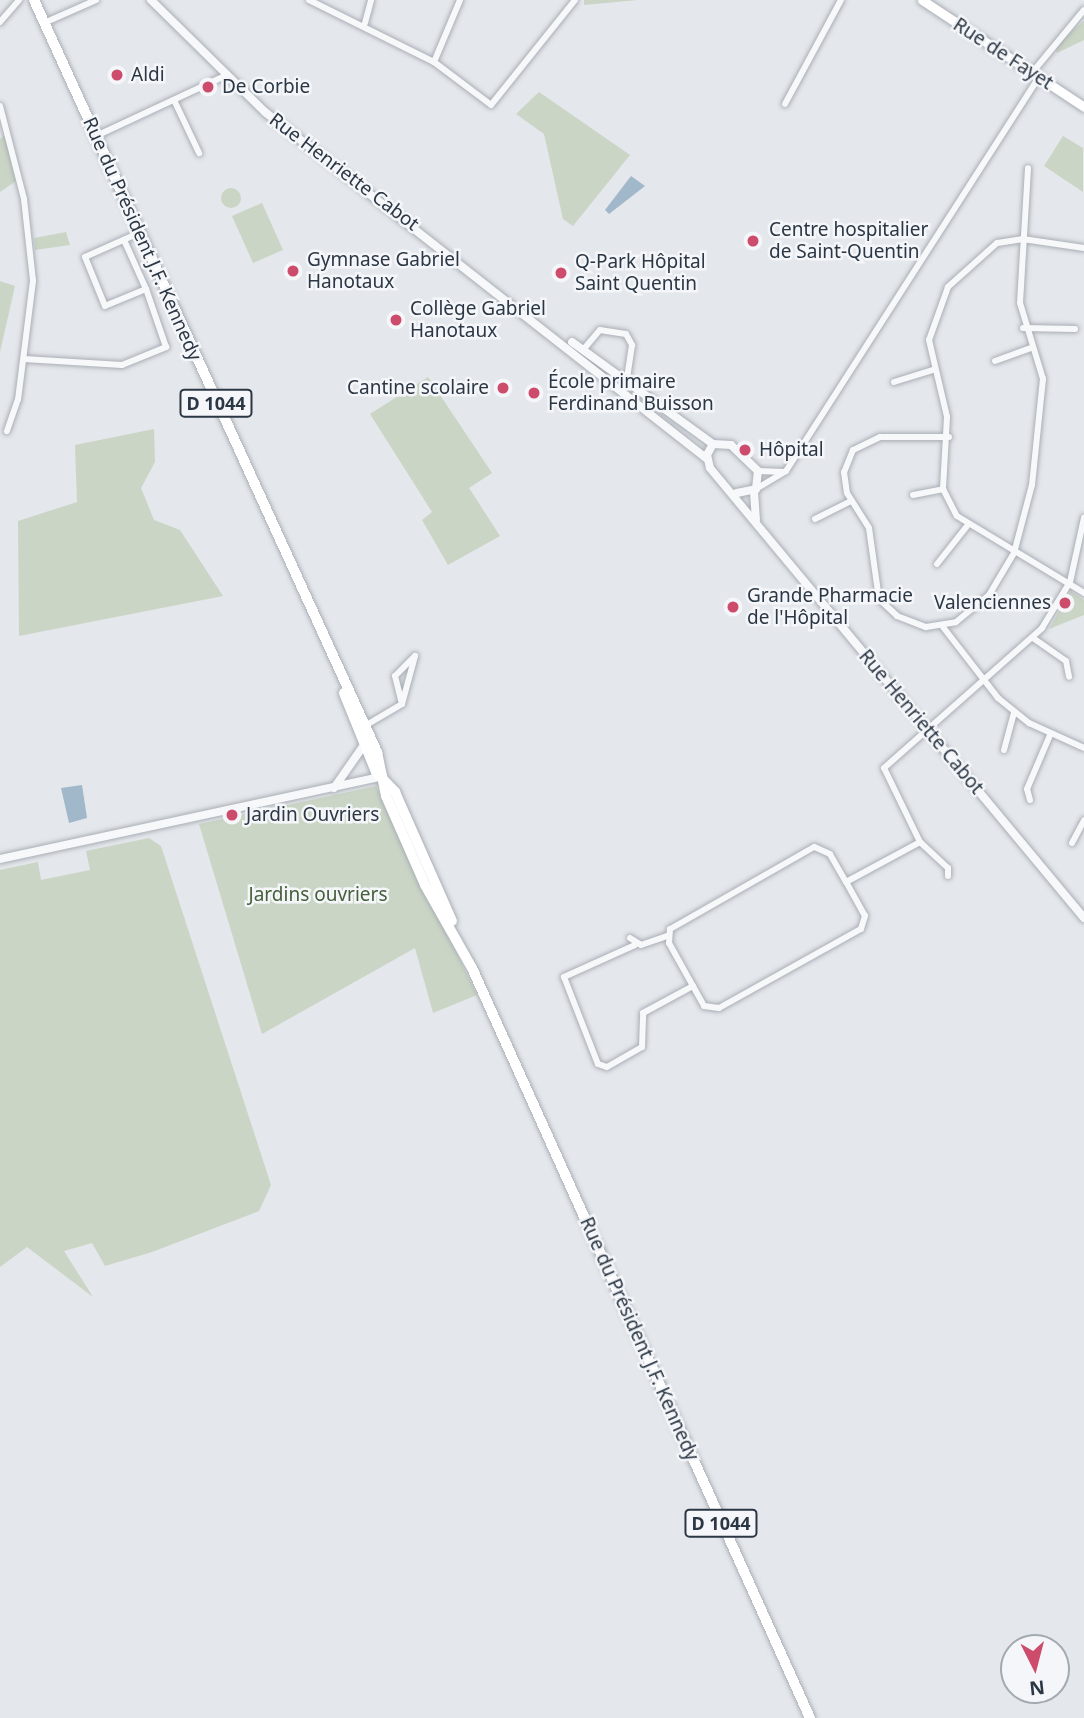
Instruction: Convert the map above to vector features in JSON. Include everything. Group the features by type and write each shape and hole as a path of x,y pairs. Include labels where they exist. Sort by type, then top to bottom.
{"main road":[{"name":"Rue du Président J.F. Kennedy","path":"34,0 337,670 383,776 425,885 467,960 810,1718"},
{"name":"Rue de Fayet","path":"922,0 1084,107"},
{"name":"Rue du Président J.F. Kennedy","path":"361,727 364,745 383,776"}],"street":[{"path":"0,22 19,0"},
{"path":"44,23 96,0"},
{"name":"Rue Henriette Cabot","path":"151,0 283,127 550,329 706,458 737,493 758,527 1084,918"},
{"path":"309,0 365,23 434,62 491,105 575,0"},
{"path":"365,23 371,0"},
{"path":"434,62 460,0"},
{"path":"785,104 841,0"},
{"path":"737,493 755,491 786,471 1034,76 1084,10"},
{"path":"96,136 227,75"},
{"path":"174,100 199,153"},
{"path":"0,106 30,233 33,281 24,359 7,431"},
{"path":"949,437 894,434 862,443 844,472 851,501 869,528 879,599 907,621 943,627 989,595 1014,553 1041,425 1042,379 1023,328 1023,239 1028,168"},
{"path":"139,233 85,257 88,270 105,306 146,289"},
{"path":"1084,248 1023,239 983,251 948,287 929,340 933,370 949,437 943,489 967,526 1070,582 1084,593"},
{"path":"24,359 122,365 166,347 146,289 124,240"},
{"path":"1023,328 1075,329"},
{"name":"Rue Henriette Cabot","path":"550,329 713,444 731,445 758,471"},
{"path":"583,351 600,330 626,334 632,345 629,383 592,364"},
{"path":"995,361 1030,348"},
{"path":"894,382 933,370"},
{"path":"706,458 713,444"},
{"path":"758,527 755,491 758,471 786,471"},
{"path":"913,495 943,489"},
{"path":"815,519 851,501"},
{"path":"948,876 948,868 919,842 884,771 926,728 1033,638 1070,582 1084,517"},
{"path":"937,564 967,526"},
{"path":"943,627 982,681 1014,712 1050,735 1084,748"},
{"path":"1033,638 1066,661 1069,677"},
{"path":"361,727 402,704 409,690 415,656 395,676 402,704"},
{"path":"1004,750 1014,712"},
{"path":"1030,800 1027,789 1050,735"},
{"path":"334,789 364,745"},
{"path":"0,859 334,789 383,776"},
{"path":"1072,843 1084,820"},
{"path":"846,882 919,842"},
{"path":"667,936 685,973 711,1011 862,929 865,916 831,855 814,848 667,936 635,945 564,977 598,1063 607,1067 642,1047 643,1013 693,986"},
{"path":"630,938 635,945"}],"green space":[{"path":"584,0 638,0 584,5"},
{"path":"1084,21 1084,40 1057,53 1055,45"},
{"path":"539,92 630,155 573,226 563,219 544,134 516,114"},
{"path":"5,135 16,181 0,192 0,139"},
{"path":"1063,136 1083,148 1083,192 1044,166"},
{"path":"231,188 238,191 241,198 238,205 231,208 224,205 221,198 224,191"},
{"path":"262,203 283,250 253,263 232,216"},
{"path":"66,232 70,245 35,250 34,238"},
{"path":"0,281 15,286 0,352"},
{"path":"428,377 492,473 469,488 500,536 448,565 422,520 432,512 370,414"},
{"path":"154,429 155,462 141,488 154,520 180,530 223,596 19,636 18,521 77,502 75,445"},
{"path":"1071,591 1084,600 1084,615 1049,629"},
{"name":"Jardins ouvriers","path":"376,786 477,995 433,1013 415,948 262,1034 199,824"},
{"path":"149,838 161,846 271,1185 259,1211 152,1252 105,1266 92,1243 64,1251 93,1297 27,1247 0,1267 0,870 38,862 41,880 90,870 86,851"}],"water":[{"path":"631,176 645,186 609,214 605,210"},
{"path":"82,785 87,818 69,823 61,788"}],"place":[{"name":"Aldi","path":"117,75"},
{"name":"De Corbie","path":"208,87"},
{"name":"Centre hospitalier de Saint-Quentin","path":"753,241"},
{"name":"Gymnase Gabriel Hanotaux","path":"293,271"},
{"name":"Q-Park Hôpital Saint Quentin","path":"561,273"},
{"name":"Collège Gabriel Hanotaux","path":"396,320"},
{"name":"Cantine scolaire","path":"503,388"},
{"name":"École primaire Ferdinand Buisson","path":"534,393"},
{"name":"Hôpital","path":"745,450"},
{"name":"Valenciennes","path":"1065,603"},
{"name":"Grande Pharmacie de l'Hôpital","path":"733,607"},
{"name":"Jardin Ouvriers","path":"232,815"}]}
